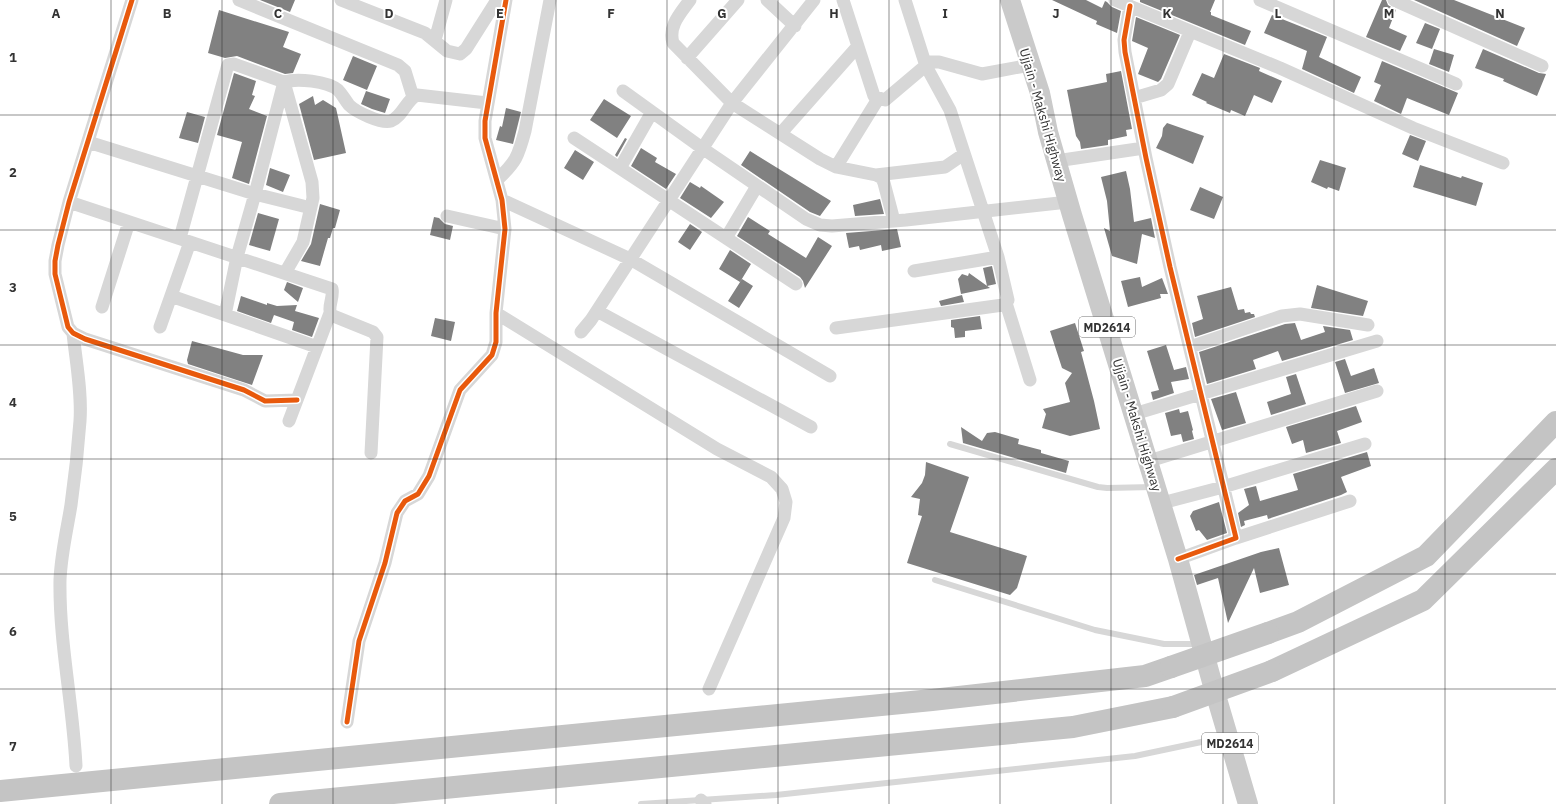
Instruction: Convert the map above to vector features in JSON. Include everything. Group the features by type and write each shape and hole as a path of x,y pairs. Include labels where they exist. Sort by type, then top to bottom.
{"highway":[{"path":"0,791 932,700 1145,676 1298,622 1426,556 1556,422"},
{"path":"280,804 312,803 1073,727 1173,707 1272,672 1423,600 1556,469"}],"main road":[{"name":"Ujjain - Makshi Highway","path":"1010,0 1040,93 1048,132 1068,202 1149,461 1248,804"}],"street":[{"path":"132,0 69,202 57,250 55,274 68,328 73,333 85,340 244,390 266,401 297,400"},
{"path":"239,0 398,65 405,71 413,97"},
{"path":"341,0 425,33 447,51 460,54 466,49 497,0"},
{"path":"435,40 446,0"},
{"path":"347,722 359,642 385,563 397,513 405,501 418,494 429,476 460,390 492,355 496,342 496,313 505,229 502,200 485,138 485,121 506,0"},
{"path":"496,180 516,160 520,148 525,131 550,0"},
{"path":"690,0 671,31 673,43 732,103 820,159 836,167 876,175 882,178 894,221"},
{"path":"687,58 738,0"},
{"path":"767,0 795,26"},
{"path":"581,332 597,311 732,103 795,26 814,0"},
{"path":"843,0 874,96 878,99 885,100 930,62 939,62 982,74 1030,65"},
{"path":"905,0 926,66 950,110 998,257 1008,296 1006,303 1030,380"},
{"path":"1115,0 1280,68 1413,128 1503,163"},
{"path":"1260,0 1456,84"},
{"path":"1394,0 1542,66"},
{"path":"1130,6 1124,40 1134,98 1144,148 1201,395 1236,538"},
{"path":"1134,98 1161,90 1168,84 1190,32"},
{"path":"781,133 858,46"},
{"path":"160,327 171,296 185,240 198,176 228,65 234,64 284,82 301,80 328,85 337,90 350,106 361,113 383,121 390,121 396,118 413,97 417,95 487,103"},
{"path":"225,315 237,257 284,82"},
{"path":"284,82 312,182 313,198 303,242 285,273"},
{"path":"623,91 806,220 820,225 832,226 894,221 1068,202"},
{"path":"836,167 878,99"},
{"path":"620,168 652,112"},
{"path":"574,138 796,284"},
{"path":"88,142 255,194 302,206"},
{"path":"1056,161 1144,148"},
{"path":"876,175 945,167 964,154"},
{"path":"726,238 757,186"},
{"path":"502,200 630,259 830,376"},
{"path":"69,202 332,289 333,292 329,310 330,313 289,421"},
{"path":"448,216 505,229"},
{"path":"102,307 129,222"},
{"path":"914,271 998,257"},
{"path":"171,296 318,347"},
{"path":"836,328 1003,305 1006,303"},
{"path":"597,311 811,426"},
{"path":"330,313 333,316 373,332 376,337 371,453"},
{"path":"496,313 717,449 771,477 782,489 786,502 784,518 709,689"},
{"path":"1190,347 1282,316 1300,314 1368,325"},
{"path":"73,333 78,368 80,419 71,505 61,557 60,603 64,655 70,691 76,766"},
{"path":"1134,414 1377,341"},
{"path":"1149,461 1213,440 1377,391"},
{"path":"1159,495 1223,487 1364,444"},
{"path":"1178,559 1236,538 1350,501"}],"lane":[{"path":"950,444 1098,487 1134,487 1159,495"},
{"path":"935,580 1095,630 1164,644 1202,644"},
{"path":"641,804 703,802 776,795 1135,756 1228,737"}],"building":[{"path":"260,0 295,0 290,12"},
{"path":"1052,0 1086,0 1102,8 1105,1 1107,2 1112,7 1121,11 1117,33 1096,24 1097,21"},
{"path":"1140,0 1215,0 1210,12 1211,15 1251,31 1245,45 1140,2"},
{"path":"1382,0 1386,0 1388,5 1396,10 1389,28 1407,36 1400,51 1366,37"},
{"path":"1414,0 1454,0 1525,28 1517,46"},
{"path":"219,10 289,32 283,47 301,54 293,73 285,74 237,56 225,58 208,53"},
{"path":"1272,15 1327,37 1319,57 1361,77 1354,93 1302,69 1307,51 1264,33"},
{"path":"1136,17 1180,35 1161,79 1158,82 1138,74 1148,48 1132,41"},
{"path":"1425,23 1440,29 1432,49 1416,43"},
{"path":"1434,49 1454,55 1449,72 1429,64"},
{"path":"1483,49 1539,73 1546,74 1537,96 1503,81 1504,79 1475,68"},
{"path":"1224,54 1260,68 1259,71 1282,81 1272,103 1254,95 1245,116 1231,110 1230,113 1206,103 1207,102 1192,95 1202,73 1214,78"},
{"path":"353,56 377,66 367,90 343,80"},
{"path":"1382,61 1458,93 1449,115 1407,98 1401,114 1374,101 1381,85 1374,82"},
{"path":"1121,71 1132,129 1126,130 1127,136 1108,140 1108,145 1081,149 1080,142 1076,136 1067,90 1107,82 1106,74"},
{"path":"234,73 256,81 252,95 255,96 249,109 267,116 249,184 232,178 242,142 217,135"},
{"path":"366,91 390,99 385,113 361,104"},
{"path":"313,96 315,105 323,100 336,108 346,153 314,160 299,104"},
{"path":"604,99 631,116 617,138 590,120"},
{"path":"506,108 521,112 513,144 496,140 500,126 502,127"},
{"path":"187,112 205,117 198,143 179,138"},
{"path":"1167,123 1204,136 1193,164 1156,148 1162,136 1163,128"},
{"path":"1410,135 1426,141 1418,161 1402,154"},
{"path":"625,138 627,139 617,157 615,155"},
{"path":"641,148 657,158 655,162 676,174 666,189 631,166"},
{"path":"575,150 594,162 583,180 564,168"},
{"path":"750,151 831,201 820,216 810,212 741,165"},
{"path":"1320,160 1346,168 1339,191 1328,187 1327,189 1311,182"},
{"path":"1420,165 1461,178 1462,176 1483,183 1476,206 1413,187"},
{"path":"270,168 290,175 283,192 266,185"},
{"path":"1126,171 1134,222 1151,218 1155,238 1142,234 1137,264 1112,256 1104,228 1110,231 1107,201 1101,177"},
{"path":"690,182 700,188 701,186 724,202 711,218 680,198"},
{"path":"1200,187 1223,197 1214,219 1190,210"},
{"path":"880,199 884,214 855,216 853,205"},
{"path":"320,204 340,210 335,228 333,228 330,238 328,238 320,266 301,261 311,244"},
{"path":"258,213 279,219 270,251 249,245"},
{"path":"434,217 439,218 445,224 453,226 450,240 430,235"},
{"path":"748,217 770,231 768,234 806,258 818,237 832,246 805,288 800,277 737,236"},
{"path":"690,224 702,232 690,250 678,242"},
{"path":"897,229 901,247 882,251 881,245 860,250 859,246 849,248 846,233"},
{"path":"730,250 751,264 740,282 719,269"},
{"path":"992,266 996,284 987,286 983,268"},
{"path":"969,273 990,288 961,294 958,279 962,274 968,276"},
{"path":"1140,277 1142,287 1162,278 1168,294 1160,294 1161,298 1128,307 1121,281"},
{"path":"742,279 753,286 739,308 728,301"},
{"path":"287,282 303,288 298,302 284,290"},
{"path":"1317,285 1368,301 1363,316 1311,308"},
{"path":"1231,287 1238,310 1244,309 1245,313 1250,312 1251,314 1254,314 1255,317 1195,337 1192,323 1203,319 1197,296"},
{"path":"962,295 964,302 941,306 939,301"},
{"path":"241,296 267,305 267,303 277,306 297,305 295,311 319,318 312,337 292,330 294,322 274,315 271,323 237,311"},
{"path":"980,316 982,329 965,331 965,337 955,338 954,328 951,327 951,320"},
{"path":"435,318 455,322 451,341 431,336"},
{"path":"1075,323 1084,351 1081,352 1100,429 1070,436 1042,428 1046,414 1043,409 1070,402 1065,383 1072,373 1062,368 1050,331"},
{"path":"1295,323 1301,340 1325,332 1323,326 1350,330 1353,340 1282,361 1278,351 1253,360 1256,369 1207,384 1199,352 1285,324"},
{"path":"192,341 243,355 263,355 252,385 188,364 187,360"},
{"path":"1166,345 1174,370 1186,367 1189,379 1171,382 1174,393 1153,400 1151,392 1159,390 1147,351"},
{"path":"1345,359 1351,376 1374,368 1379,383 1345,393 1335,362"},
{"path":"1296,374 1306,404 1271,415 1267,402 1291,394 1286,377"},
{"path":"1236,392 1246,423 1222,430 1211,399"},
{"path":"1356,406 1362,422 1337,431 1341,443 1306,453 1303,440 1292,444 1286,427"},
{"path":"1179,409 1180,413 1188,411 1194,439 1183,442 1181,434 1171,436 1165,413"},
{"path":"961,427 982,441 987,433 995,432 1019,439 1018,444 1041,450 1041,453 1069,461 1066,473 963,443"},
{"path":"1367,452 1371,466 1341,477 1347,492 1268,519 1267,515 1244,521 1245,525 1241,527 1238,513 1249,505 1244,489 1256,486 1260,501 1298,490 1293,474"},
{"path":"926,462 969,477 950,532 1027,556 1017,588 1010,595 907,563 922,516 918,515 920,499 911,497 922,483 925,475"},
{"path":"1219,502 1227,533 1207,540 1199,530 1196,531 1190,516 1193,511"},
{"path":"1279,548 1289,585 1260,593 1254,568 1228,623 1218,578 1197,585 1194,575 1261,552"}],"cycle path":[{"path":"132,0 69,202 58,245 55,261 55,274 68,327 73,333 85,339 244,390 265,401 297,400"},
{"path":"347,722 359,641 385,563 397,513 405,501 418,494 429,476 460,390 492,355 496,342 496,313 505,229 502,200 485,138 485,121 506,0"},
{"path":"1130,6 1124,40 1125,52 1146,158 1170,267 1236,538 1178,559"}]}
